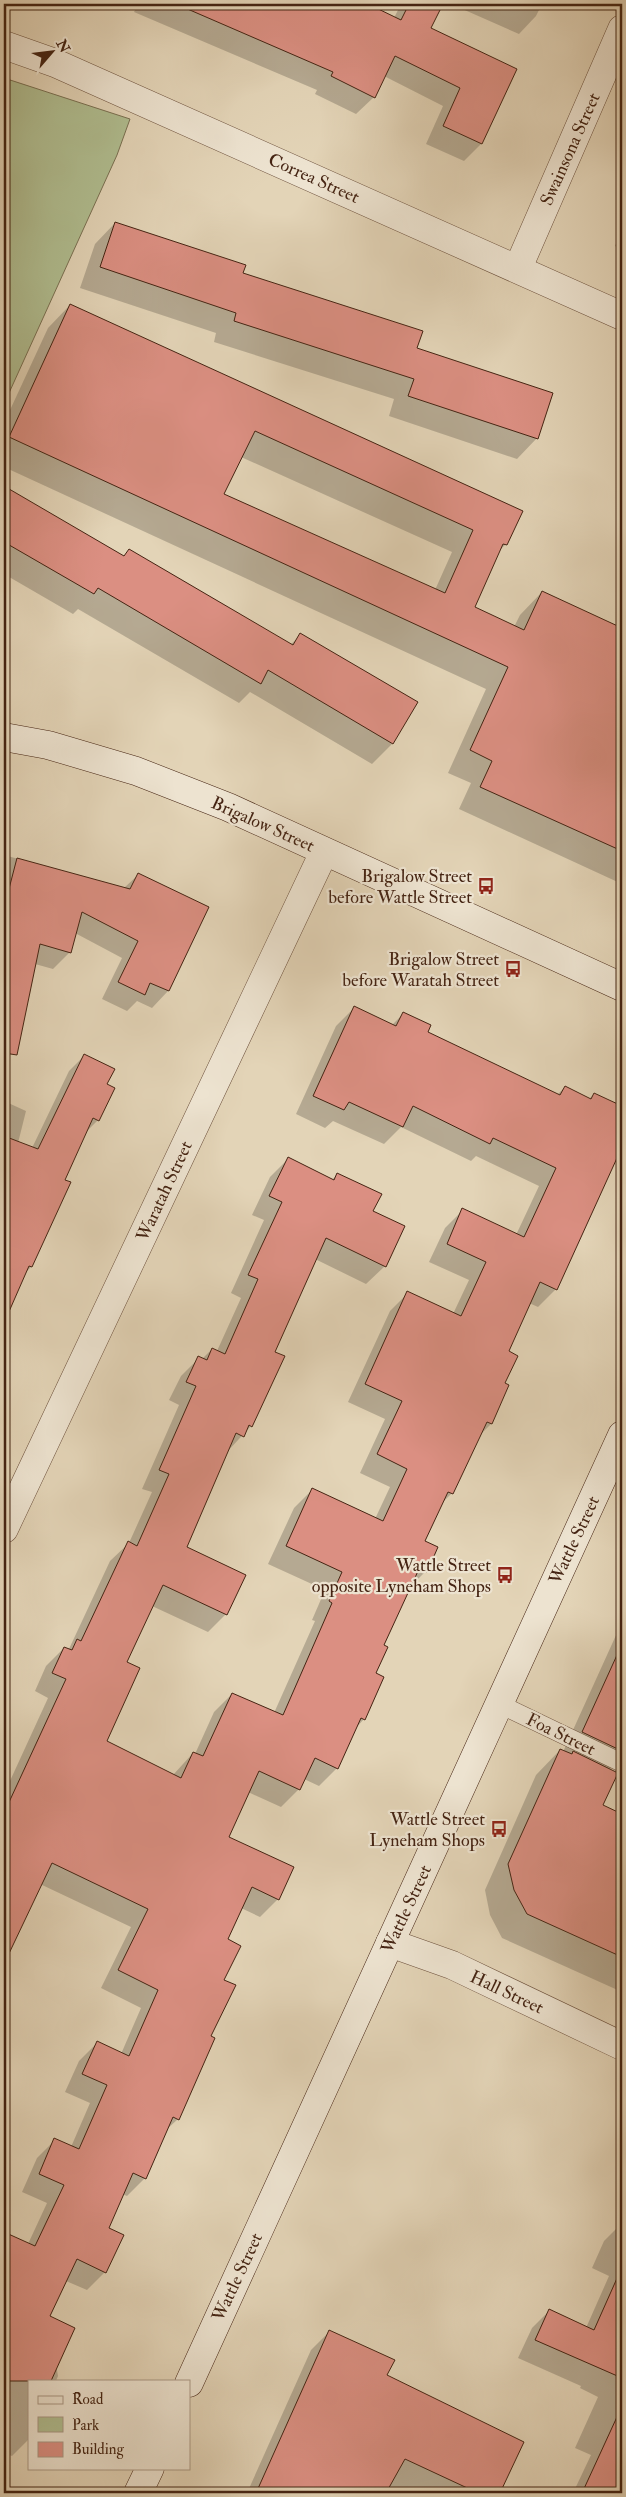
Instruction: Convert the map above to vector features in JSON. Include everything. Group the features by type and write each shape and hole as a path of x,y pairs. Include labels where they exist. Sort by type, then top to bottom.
{"street":[{"name":"Swainsona Street","path":"518,268 622,29"},
{"name":"Correa Street","path":"4,45 55,63 622,316"},
{"name":"Brigalow Street","path":"4,737 48,745 136,771 228,807 622,987"},
{"name":"Waratah Street","path":"4,1529 324,852"},
{"name":"Wattle Street","path":"190,2381 622,1435"},
{"name":"Hall Street","path":"390,1943 452,1965 622,2046"},
{"path":"138,2493 149,2470"}],"lane":[{"name":"Foa Street","path":"499,1704 622,1764"}],"green space":[{"path":"4,78 130,119 117,155 4,404"}],"building":[{"path":"176,4 368,4 401,20 409,4 443,4 431,28 517,69 482,144 443,126 460,88 395,56 375,98 331,76 333,72"},
{"path":"115,222 246,265 243,273 423,331 417,348 553,393 538,439 408,396 414,379 234,321 236,313 100,267"},
{"path":"70,304 523,511 507,545 503,544 475,607 524,630 542,591 622,628 622,851 480,787 492,761 470,750 508,667 9,437","holes":["255,431 473,530 445,593 224,494"]},
{"path":"4,486 124,556 129,549 293,645 300,633 418,702 393,744 268,670 261,684 98,588 94,594 4,542"},
{"path":"17,858 130,889 138,873 209,907 169,991 150,983 145,995 118,982 138,941 82,912 71,953 40,944 17,1055 4,1053 4,908"},
{"path":"354,1006 396,1026 403,1012 431,1025 428,1032 560,1095 565,1086 591,1099 594,1093 622,1106 622,1147 557,1290 540,1282 509,1351 518,1356 505,1383 509,1385 492,1424 487,1422 453,1494 448,1492 425,1541 438,1547 427,1572 419,1569 384,1645 388,1647 376,1673 384,1677 365,1720 361,1718 338,1769 315,1758 300,1790 259,1771 229,1837 294,1867 279,1900 252,1887 228,1939 241,1946 224,1980 236,1985 211,2036 215,2038 179,2120 173,2117 146,2179 133,2173 109,2228 124,2235 106,2273 77,2259 50,2316 75,2328 51,2380 4,2381 4,2232 35,2246 64,2185 39,2174 54,2138 79,2149 107,2085 82,2074 97,2041 129,2056 158,1990 118,1970 148,1909 52,1863 4,1964 4,1813 66,1679 52,1673 64,1647 72,1650 77,1639 81,1641 128,1541 137,1546 169,1474 159,1470 196,1386 186,1382 198,1356 207,1360 212,1348 225,1354 258,1279 248,1275 282,1202 269,1196 288,1157 334,1180 337,1173 382,1194 373,1211 405,1226 386,1267 326,1238 275,1352 285,1356 252,1427 249,1425 244,1437 236,1433 187,1547 246,1575 227,1615 163,1585 127,1662 140,1668 107,1741 181,1778 193,1752 203,1756 232,1693 283,1715 332,1603 329,1601 342,1572 286,1546 312,1488 383,1521 407,1469 377,1454 402,1401 365,1384 407,1291 461,1316 486,1262 447,1244 462,1208 524,1237 556,1168 493,1138 490,1144 413,1106 403,1127 349,1102 344,1110 313,1096"},
{"path":"84,1054 115,1069 107,1084 115,1088 99,1121 93,1118 65,1180 71,1182 32,1267 29,1266 4,1323 4,1136 38,1149"},
{"path":"622,1644 622,1751 582,1732"},
{"path":"560,1749 572,1754 573,1751 618,1773 603,1805 622,1814 622,1957 527,1914 514,1890 508,1864"},
{"path":"622,2267 622,2378 535,2340 549,2309 594,2330"},
{"path":"329,2330 395,2360 387,2375 524,2442 500,2493 478,2493 405,2459 386,2493 256,2493"},
{"path":"622,2406 622,2493 582,2493"}],"place":[{"name":"Brigalow Street before Wattle Street","path":"486,886"},
{"name":"Brigalow Street before Waratah Street","path":"513,969"},
{"name":"Wattle Street opposite Lyneham Shops","path":"505,1575"},
{"name":"Wattle Street Lyneham Shops","path":"499,1829"}]}
